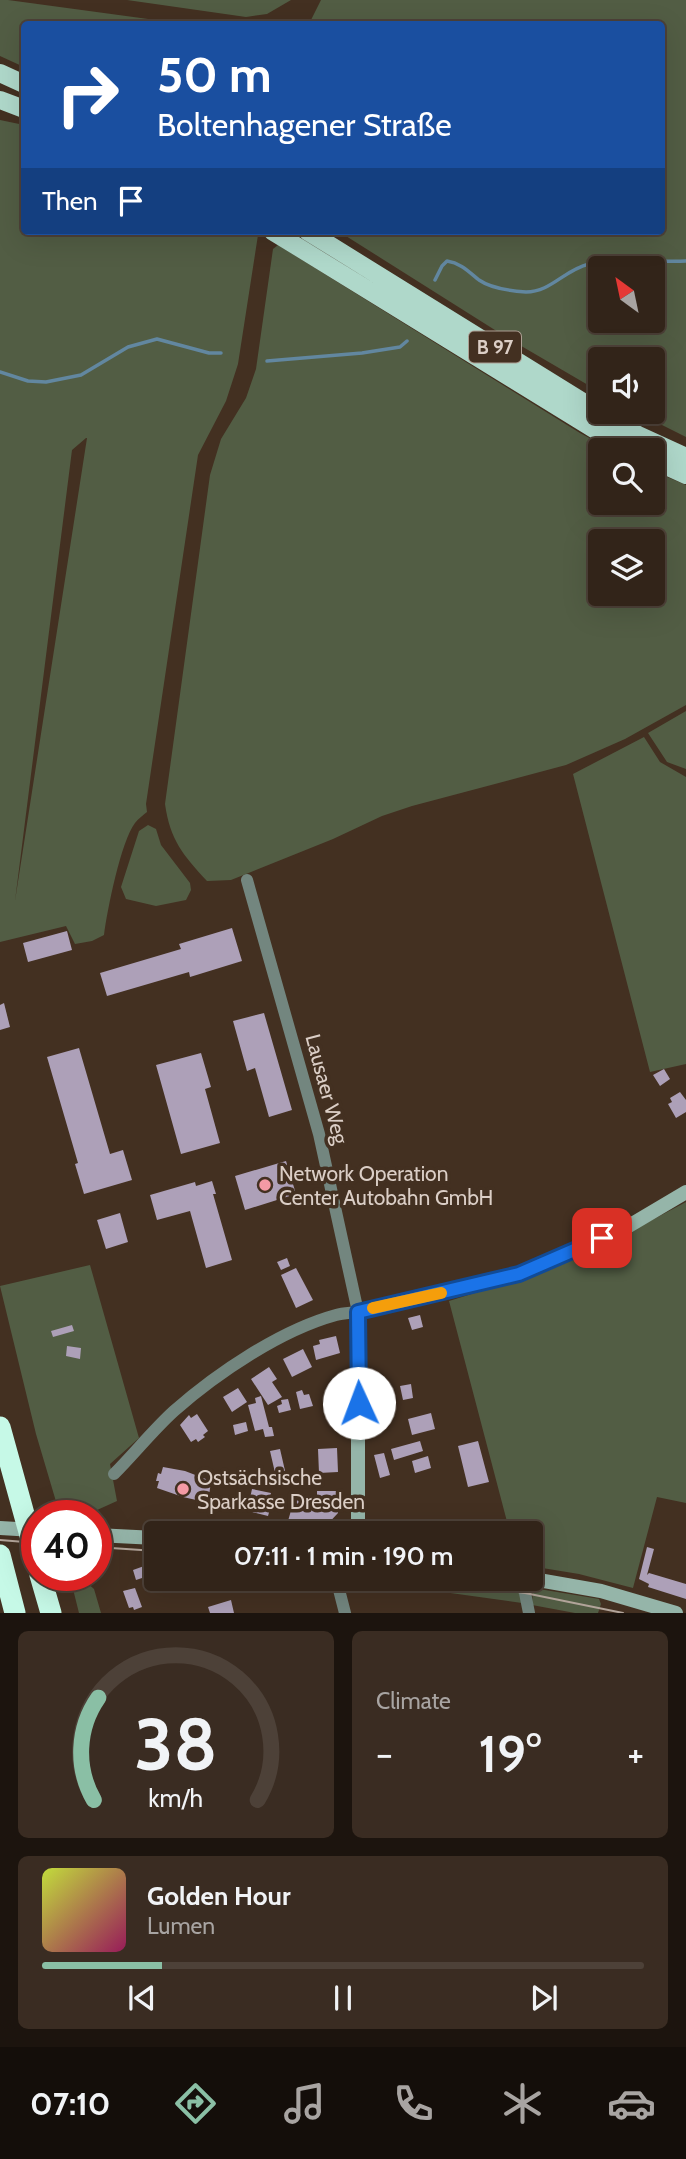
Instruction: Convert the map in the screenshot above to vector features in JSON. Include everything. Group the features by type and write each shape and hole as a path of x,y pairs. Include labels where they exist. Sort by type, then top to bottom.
{"highway":[{"path":"0,1427 21,1503"},
{"path":"0,1555 15,1613"},
{"path":"45,1591 51,1613"}],"main road":[{"path":"0,73 21,83"},
{"path":"0,100 21,108"},
{"name":"B 97","path":"279,235 608,438"},
{"name":"B 97","path":"313,235 599,412 638,435 686,457"},
{"path":"665,465 686,475"}],"street":[{"name":"Lausaer Weg","path":"247,880 319,1132 358,1312"},
{"path":"114,1474 173,1412 217,1378 301,1328 334,1315 358,1312 519,1274 627,1227 686,1192"},
{"path":"358,1312 358,1521"},
{"path":"0,1528 21,1530"},
{"path":"112,1536 144,1537"},
{"path":"543,1581 601,1591 676,1613"},
{"path":"339,1591 345,1613"},
{"path":"525,1591 529,1613"}],"green space":[{"path":"0,0 163,21 21,21 21,66 0,56"},
{"path":"127,0 291,0 267,14 246,17"},
{"path":"321,0 686,0 686,437 660,424 665,424 665,347 588,347 588,385 506,337 344,235 665,235 665,21 310,21"},
{"path":"0,120 21,124 21,235 258,235 238,364 226,401 198,455 146,804 147,812 135,823 125,845 111,894 104,935 92,941 75,944 66,926 0,942","holes":["87,438 15,901 72,450"]},
{"path":"278,245 589,438 588,515 665,515 665,476 686,485 686,705 625,739 566,765 412,806 231,880 207,881 174,837 165,804 210,475 221,439 246,398 256,369 273,249"},
{"path":"686,711 686,769 667,762 648,733"},
{"path":"644,737 660,762 686,777 686,1064 650,1072 573,774"},
{"path":"148,825 156,829 161,845 190,883 191,890 186,900 156,906 126,899 121,887 139,831"},
{"path":"686,1202 686,1503 657,1497 633,1588 543,1568 543,1521 507,1521 449,1301 536,1274 590,1253"},
{"path":"90,1265 139,1438 110,1464 117,1501 112,1503 112,1500 56,1500 36,1434 0,1286"},
{"path":"543,1590 599,1599 601,1604 598,1613 575,1613 532,1605 533,1591"},
{"path":"74,1591 95,1591 101,1613 79,1613"},
{"path":"436,1591 519,1591 522,1603"}],"building":[{"path":"232,928 242,961 190,977 189,972 107,996 100,973 181,949 179,944"},
{"path":"67,931 72,950 28,962 23,943"},
{"path":"4,1003 10,1027 0,1030 0,1005"},
{"path":"264,1013 292,1110 269,1117 255,1068 247,1071 233,1021"},
{"path":"79,1048 110,1154 123,1150 132,1180 84,1194 75,1164 78,1163 47,1057"},
{"path":"201,1053 211,1087 205,1089 220,1143 181,1154 156,1065"},
{"path":"664,1069 670,1079 660,1086 653,1075"},
{"path":"680,1092 686,1100 686,1112 676,1118 668,1104 672,1102 670,1098"},
{"name":"Network Operation Center Autobahn GmbH","path":"286,1161 296,1194 245,1210 235,1176"},
{"path":"212,1181 216,1194 213,1194 232,1260 206,1268 190,1211 157,1220 150,1195 195,1182 196,1186"},
{"path":"120,1213 128,1242 106,1249 97,1220"},
{"path":"287,1258 290,1266 281,1270 277,1262"},
{"path":"296,1268 313,1300 296,1308 281,1275"},
{"path":"420,1315 423,1327 412,1330 408,1318"},
{"path":"72,1325 74,1331 53,1337 51,1331"},
{"path":"336,1336 340,1353 316,1360 313,1346 320,1344 319,1340"},
{"path":"67,1346 81,1348 80,1359 66,1356"},
{"path":"303,1349 312,1367 292,1377 283,1359"},
{"path":"269,1367 277,1379 272,1382 282,1397 268,1405 251,1379"},
{"path":"411,1384 413,1398 403,1400 400,1386"},
{"path":"238,1388 247,1402 232,1412 223,1397"},
{"path":"302,1390 304,1395 309,1394 313,1406 300,1409 296,1392"},
{"path":"261,1396 274,1436 265,1437 263,1429 255,1431 248,1405 256,1403 255,1398"},
{"path":"338,1397 340,1409 332,1410 330,1398"},
{"path":"288,1399 291,1410 279,1413 277,1406 282,1404 281,1400"},
{"path":"431,1413 435,1429 412,1435 408,1419"},
{"path":"197,1414 208,1431 198,1442 196,1439 191,1442 180,1425 189,1415 191,1418"},
{"path":"246,1422 248,1431 235,1435 233,1425"},
{"path":"420,1441 423,1451 394,1460 391,1449"},
{"path":"478,1441 489,1482 468,1487 458,1446"},
{"path":"337,1448 338,1472 319,1473 318,1449"},
{"path":"280,1449 286,1475 276,1477 270,1451"},
{"path":"384,1453 390,1475 380,1478 374,1455"},
{"path":"428,1456 431,1468 415,1473 412,1461"},
{"path":"163,1467 185,1471 211,1481 209,1496 207,1495 205,1502 157,1488 158,1473 161,1474"},
{"path":"234,1472 237,1485 225,1487 223,1475"},
{"path":"252,1489 271,1493 269,1501 272,1502 268,1516 252,1512 253,1504 249,1503"},
{"path":"317,1491 338,1491 338,1513 330,1521 288,1521 294,1500 317,1504"},
{"path":"647,1547 654,1549 647,1575 649,1573 686,1584 686,1599 648,1587 649,1584 639,1579"},
{"path":"144,1566 144,1577 136,1580 133,1570"},
{"path":"135,1588 142,1607 134,1610 133,1607 129,1608 123,1591"},
{"path":"231,1600 234,1613 210,1613 208,1607"}],"waterway":[{"path":"435,280 447,261 461,266 490,286 526,292 550,285 589,264 625,260 686,261"},
{"path":"0,372 28,381 46,382 81,375 128,347 157,339 209,353 221,353"},
{"path":"267,361 362,353 400,347 407,341"}],"tram line":[{"path":"0,1540 21,1542"},
{"path":"112,1548 144,1550"},
{"path":"511,1591 623,1613"}],"slow traffic":[{"path":"373,1308 441,1293"}],"place":[{"name":"Network Operation Center Autobahn GmbH","path":"265,1185"},
{"name":"Ostsächsische Sparkasse Dresden","path":"183,1489"}],"route":[{"path":"359,1403 356,1343 358,1312 519,1274 602,1238"}]}
